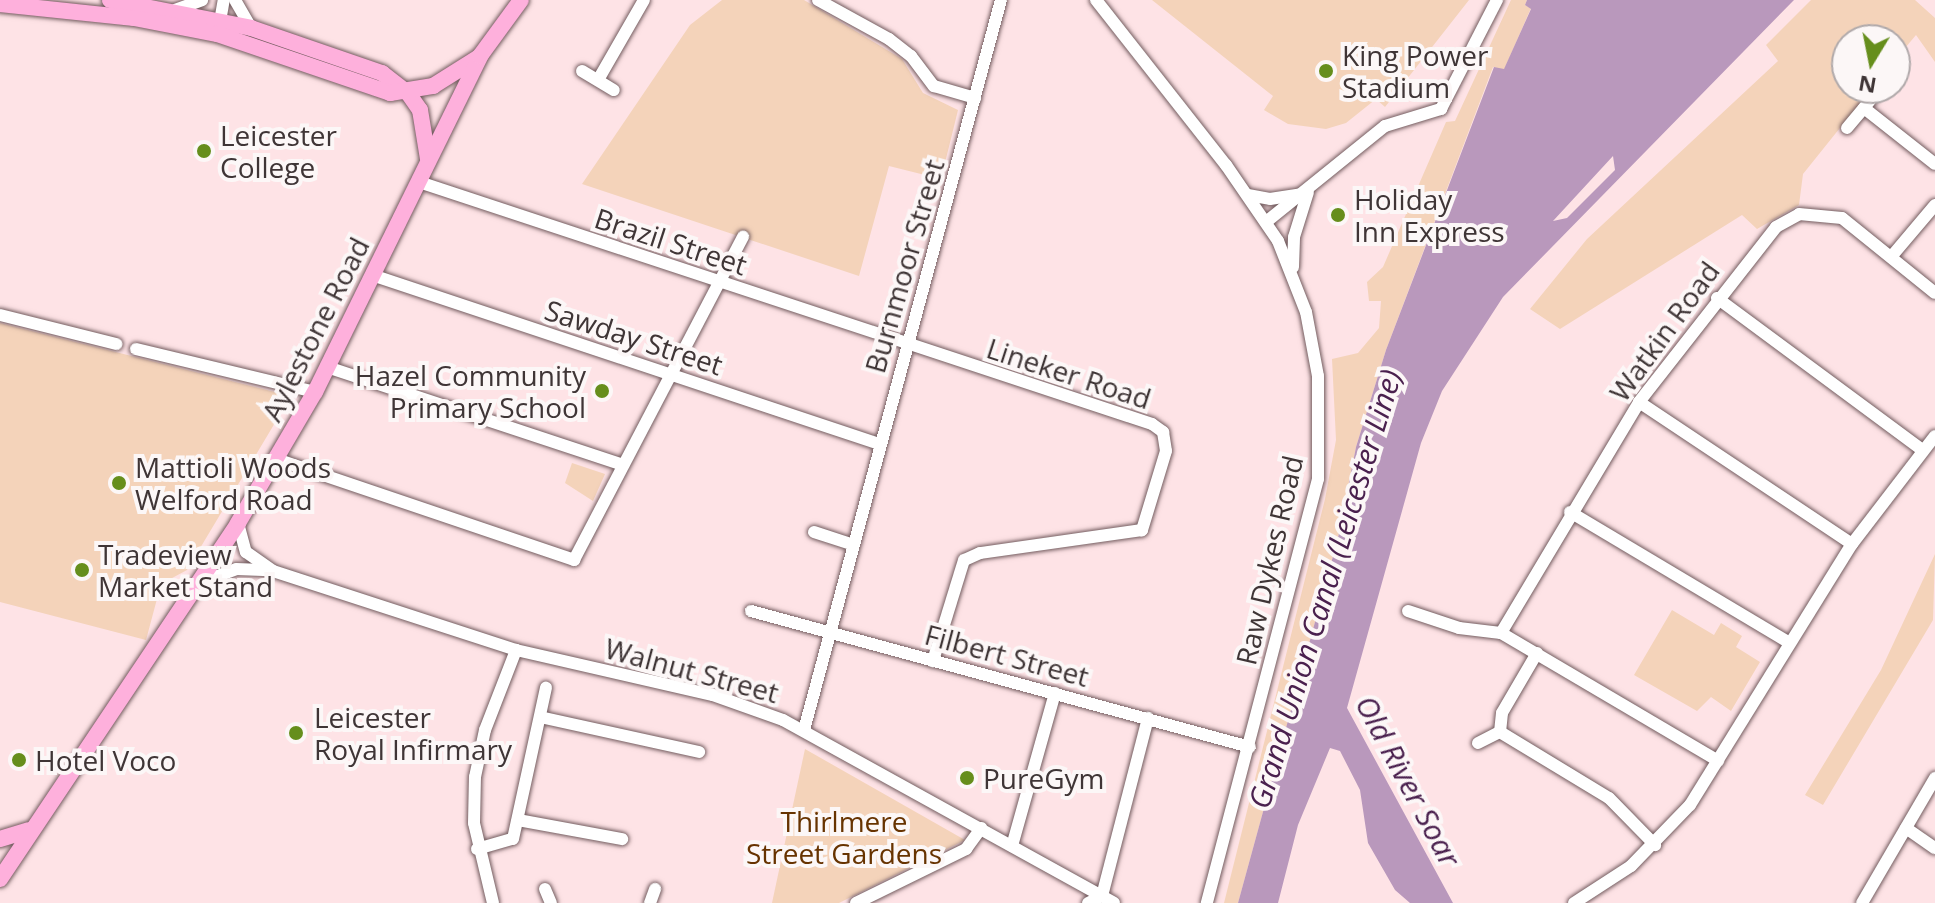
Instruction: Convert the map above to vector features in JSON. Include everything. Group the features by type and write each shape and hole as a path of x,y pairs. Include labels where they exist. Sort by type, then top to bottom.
{"main road":[{"path":"110,0 175,10 376,89 408,93 445,80 480,56"},
{"name":"Aylestone Road","path":"0,879 29,830 201,582 276,459 315,392 480,56 521,0"},
{"path":"0,4 251,28 336,53 382,73 408,93 427,130 427,165"},
{"path":"0,839 29,830"}],"street":[{"path":"175,10 202,0"},
{"path":"219,27 224,0"},
{"path":"235,0 251,28"},
{"path":"598,80 644,0"},
{"path":"818,0 889,39 911,56 934,86 975,98"},
{"name":"Burnmoor Street","path":"804,730 1001,0"},
{"name":"Raw Dykes Road","path":"1096,0 1266,222 1293,271 1318,376 1318,479 1207,903"},
{"path":"1266,222 1308,192 1385,126 1441,109 1497,0"},
{"path":"582,71 614,90"},
{"path":"1847,128 1867,104"},
{"path":"1864,108 1935,164"},
{"name":"Brazil Street","path":"419,182 906,346"},
{"path":"1248,195 1270,199 1308,192"},
{"path":"1293,271 1294,237 1308,192"},
{"path":"1891,257 1935,205"},
{"name":"Watkin Road","path":"1501,633 1570,512 1639,402 1765,237 1799,214 1842,218 1935,293"},
{"path":"276,459 574,560 743,237"},
{"name":"Sawday Street","path":"372,275 879,444"},
{"path":"1717,298 1921,449"},
{"path":"0,315 116,344"},
{"name":"Lineker Road","path":"906,346 1152,424 1166,441 1142,530 980,553 964,560 933,661"},
{"path":"136,349 315,392"},
{"path":"327,367 623,465"},
{"path":"1639,402 1852,544"},
{"path":"1574,903 1655,845 1718,761 1788,642 1852,544 1921,449 1935,436"},
{"path":"1570,512 1788,642"},
{"name":"Walnut Street","path":"238,523 246,552 273,571"},
{"path":"814,532 852,544"},
{"name":"Walnut Street","path":"201,582 236,569 273,571 516,650 713,695 804,730 1108,900"},
{"name":"Filbert Street","path":"751,611 1250,747"},
{"path":"1408,611 1459,628 1501,633 1718,761"},
{"path":"493,903 477,849 473,799 480,749 516,650"},
{"path":"1500,732 1502,713 1537,653"},
{"path":"477,849 510,842 518,820 546,688"},
{"path":"1012,846 1055,693"},
{"path":"540,717 699,752"},
{"path":"1088,903 1108,900 1148,718"},
{"path":"1478,743 1500,732"},
{"path":"1500,732 1609,798 1655,845"},
{"path":"1862,903 1935,778"},
{"path":"518,820 622,839"},
{"path":"856,903 966,849 981,828"},
{"path":"1906,828 1935,848"},
{"path":"545,889 551,903"},
{"path":"650,903 655,889"}],"green space":[{"path":"722,0 804,0 902,59 923,93 958,110 941,179 889,166 859,276 582,184 690,25"},
{"name":"King Power Stadium","path":"1152,0 1469,0 1385,107 1376,99 1346,123 1326,129 1288,124 1264,110 1273,96"},
{"path":"1511,0 1527,0 1525,5 1531,8 1504,70 1493,67 1386,350 1356,447 1338,538 1238,903 1224,903 1325,499 1336,440 1332,359 1358,353 1379,328 1381,301 1369,301 1367,282 1383,267 1446,122 1455,121"},
{"path":"1811,0 1915,0 1935,18 1935,62 1916,35 1911,41 1911,24 1831,24 1831,104 1859,104 1803,174 1799,205 1757,229 1742,215 1560,329 1530,309 1587,239 1778,61 1766,45"},
{"name":"Mattioli Woods Welford Road","path":"0,323 291,396 187,570 161,584 146,640 0,602"},
{"path":"572,463 605,474 593,501 565,483"},
{"path":"1935,554 1933,620 1823,805 1805,795 1881,670"},
{"path":"1672,610 1714,635 1721,623 1742,636 1736,647 1760,662 1731,711 1711,697 1697,711 1634,675"},
{"name":"Thirlmere Street Gardens","path":"805,749 965,840 839,903 772,903"}],"water":[{"name":"Grand Union Canal (Leicester Line)","path":"1527,0 1794,0 1503,297 1442,391 1421,443 1347,708 1453,903 1410,903 1395,890 1368,843 1360,790 1340,751 1330,748 1298,825 1278,903 1238,903 1338,538 1356,447 1386,350 1494,67 1504,69 1531,9 1525,5","holes":["1613,156 1615,170 1567,218 1553,221"]}],"place":[{"name":"King Power Stadium","path":"1326,71"},
{"name":"Leicester College","path":"204,151"},
{"name":"Holiday Inn Express","path":"1338,215"},
{"name":"Hazel Community Primary School","path":"602,391"},
{"name":"Mattioli Woods Welford Road","path":"119,483"},
{"name":"Tradeview Market Stand","path":"82,570"},
{"name":"Leicester Royal Infirmary","path":"296,733"},
{"name":"Hotel Voco","path":"19,760"},
{"name":"PureGym","path":"967,778"}],"water label":[{"name":"Old River Soar","path":"1408,781"}]}
